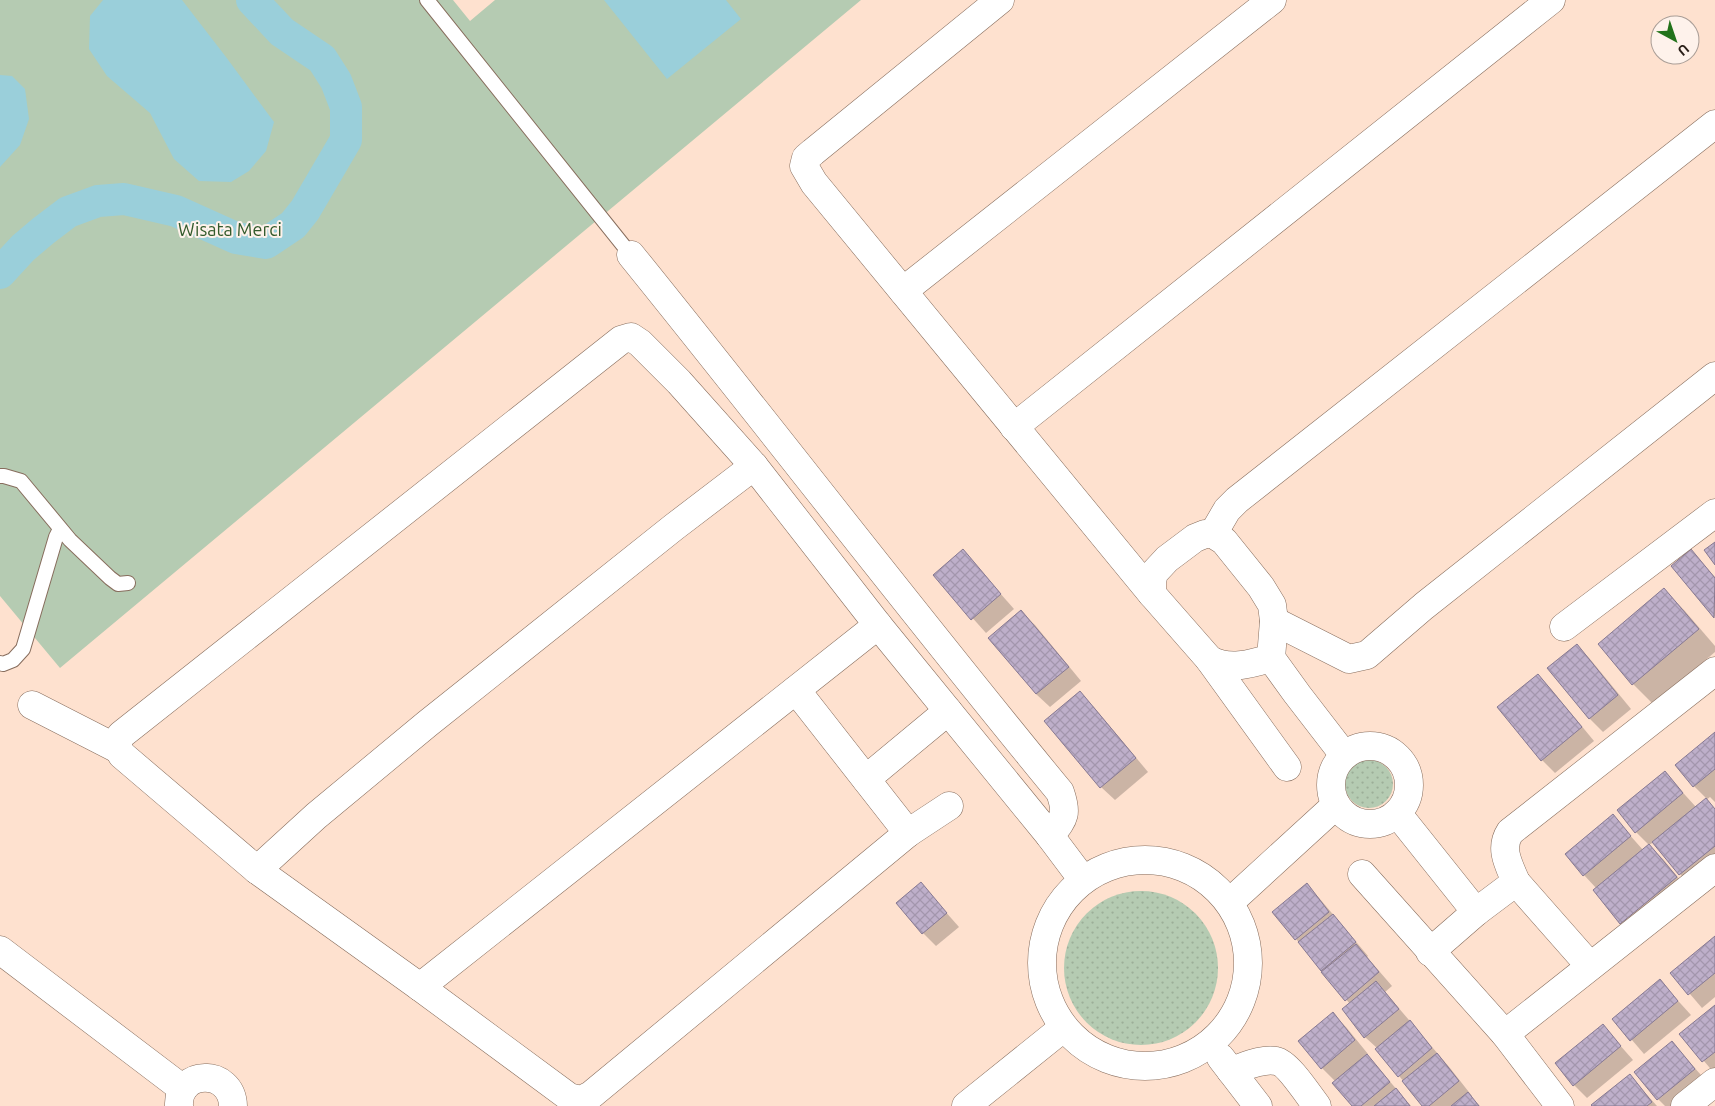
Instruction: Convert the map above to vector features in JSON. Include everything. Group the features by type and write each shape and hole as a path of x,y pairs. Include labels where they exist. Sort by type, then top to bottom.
{"street":[{"path":"1000,0 806,158 804,166 814,183 1014,427 1152,594 1209,659 1288,767"},
{"path":"903,291 1272,0"},
{"path":"1014,427 1551,0"},
{"path":"1213,534 1227,510 1237,500 1715,124"},
{"path":"631,255 734,383 961,673 1060,792 1064,806 1064,818 1050,836"},
{"path":"949,806 908,833 591,1095 585,1103 569,1097 257,870 122,755 118,749 117,742 121,735 621,340 631,337 640,342 679,382 754,466 878,625 1050,836 1083,880"},
{"path":"1274,621 1349,659 1366,656 1432,600 1715,376"},
{"path":"257,870 316,816 427,724 754,466"},
{"path":"1564,627 1715,513"},
{"path":"1152,594 1154,573 1167,559 1195,538 1205,534 1213,534 1224,541 1261,587 1272,606 1274,621 1271,658 1296,694 1344,755"},
{"path":"420,987 878,625"},
{"path":"1209,659 1219,664 1230,666 1271,658"},
{"path":"1590,966 1516,882 1505,857 1506,839 1510,832 1715,671"},
{"path":"796,690 908,833"},
{"path":"32,704 118,749"},
{"path":"866,780 948,710"},
{"path":"1378,746 1398,758 1405,768 1408,792 1404,803 1396,813 1387,819 1376,823 1364,823 1353,820 1336,805 1331,793 1331,779 1335,766 1344,755 1354,749 1378,746"},
{"path":"1230,902 1336,805"},
{"path":"1396,813 1476,912"},
{"path":"1145,859 1177,864 1207,878 1230,902 1244,930 1249,961 1245,992 1231,1021 1210,1044 1181,1060 1150,1067 1117,1063 1087,1050 1063,1028 1050,1004 1042,978 1042,950 1049,923 1063,900 1083,880 1112,865 1145,859"},
{"path":"1505,1034 1715,868"},
{"path":"1362,874 1505,1034 1560,1106"},
{"path":"1430,952 1476,912 1516,882"},
{"path":"0,950 181,1097 189,1083 199,1078 209,1077 219,1081 227,1088 232,1098 233,1106"},
{"path":"966,1106 1063,1028"},
{"path":"1210,1044 1258,1106"},
{"path":"1230,1071 1263,1062 1276,1061 1285,1066 1317,1106"},
{"path":"1685,1106 1715,1082"}],"lane":[{"path":"426,0 631,255"},
{"path":"0,476 21,481 70,540 118,584 128,583"},
{"path":"0,663 13,660 23,649 60,529"}],"green space":[{"name":"Wisata Merci","path":"0,0 453,0 470,21 495,0 861,0 60,668 0,596"},
{"path":"1369,760 1378,762 1386,767 1391,775 1393,784 1391,793 1386,801 1378,806 1369,808 1360,806 1352,801 1347,793 1345,784 1347,775 1352,767 1360,762"},
{"path":"1141,891 1170,897 1184,904 1195,914 1205,925 1212,939 1218,968 1212,997 1205,1011 1195,1022 1184,1032 1170,1039 1141,1045 1112,1039 1098,1032 1087,1022 1077,1011 1070,997 1064,968 1070,939 1077,925 1087,914 1098,904 1112,897"}],"water":[{"path":"103,0 182,0 274,122 266,151 249,171 231,182 199,181 174,159 150,113 107,76 89,49 90,16"},
{"path":"604,0 726,0 741,19 667,79"},
{"path":"0,75 12,76 25,89 29,119 20,145 0,167"}],"building":[{"path":"1715,542 1715,565 1704,550"},
{"path":"963,549 1001,594 971,620 933,575"},
{"path":"1691,549 1715,578 1714,618 1671,566"},
{"path":"1664,588 1699,629 1632,685 1598,644"},
{"path":"1021,610 1069,667 1036,694 988,638"},
{"path":"1577,644 1618,695 1589,719 1547,668"},
{"path":"1538,674 1582,727 1541,761 1497,707"},
{"path":"1080,691 1136,758 1100,788 1044,721"},
{"path":"1715,732 1715,769 1693,787 1675,765"},
{"path":"1665,771 1683,793 1635,833 1617,810"},
{"path":"1706,798 1715,809 1715,846 1679,875 1652,842"},
{"path":"1613,814 1631,836 1583,876 1565,854"},
{"path":"1649,844 1677,877 1620,924 1593,890"},
{"path":"921,882 947,913 922,934 896,903"},
{"path":"1307,883 1329,912 1295,940 1272,912"},
{"path":"1333,914 1356,942 1321,971 1298,942"},
{"path":"1715,936 1715,973 1688,995 1670,973"},
{"path":"1356,944 1379,972 1345,1001 1321,972"},
{"path":"1660,979 1678,1001 1630,1041 1612,1019"},
{"path":"1376,981 1399,1009 1364,1038 1342,1009"},
{"path":"1715,1005 1715,1052 1702,1062 1679,1034"},
{"path":"1333,1012 1355,1040 1321,1069 1298,1041"},
{"path":"1410,1020 1432,1048 1398,1077 1375,1049"},
{"path":"1603,1024 1621,1046 1573,1086 1555,1063"},
{"path":"1672,1041 1695,1069 1657,1100 1634,1072"},
{"path":"1437,1053 1459,1081 1429,1106 1422,1106 1402,1081"},
{"path":"1367,1054 1390,1082 1361,1106 1352,1106 1332,1083"},
{"path":"1630,1074 1652,1102 1647,1106 1591,1105"},
{"path":"1396,1088 1410,1106 1374,1106"},
{"path":"1468,1092 1479,1106 1451,1106"}],"waterway":[{"path":"0,273 23,248 68,212 98,201 124,199 176,211 236,238 266,243 293,225 305,210 346,140 346,107 336,81 322,59 282,32 252,0"}]}
